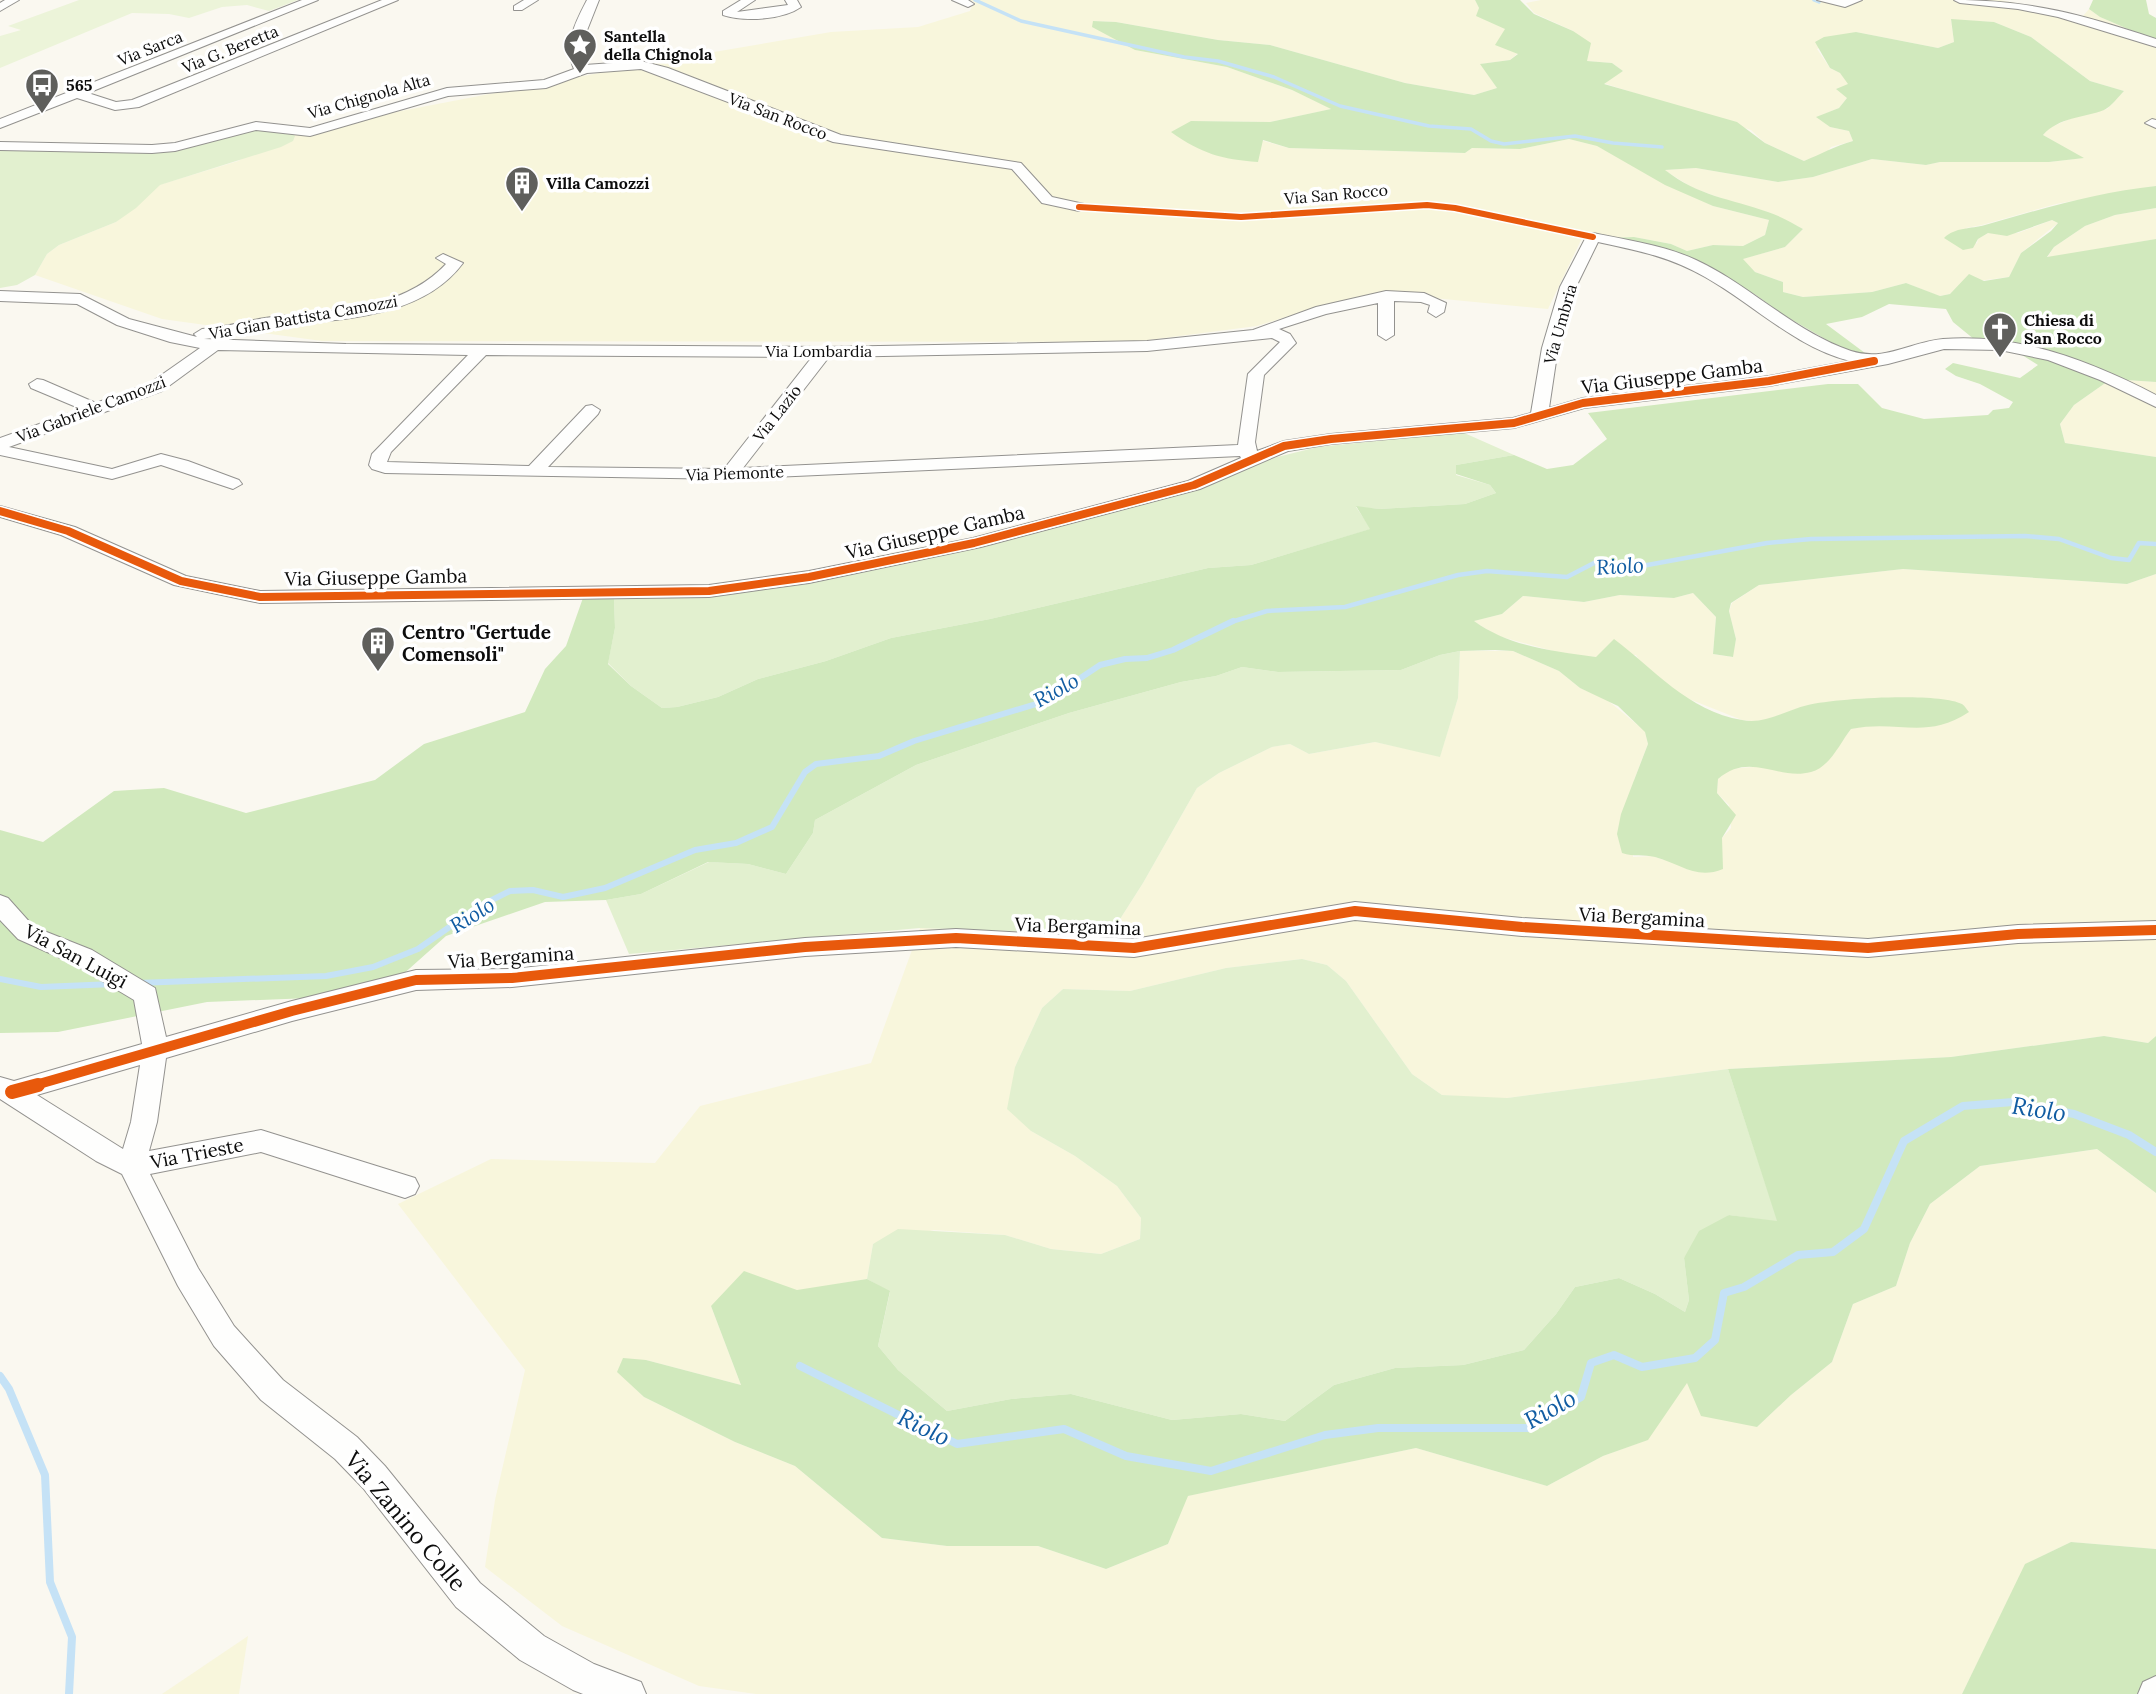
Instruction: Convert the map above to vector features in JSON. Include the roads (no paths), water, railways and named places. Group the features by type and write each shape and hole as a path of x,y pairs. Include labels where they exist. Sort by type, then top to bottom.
{"street":[{"path":"0,8 13,0"},
{"name":"Via Sarca","path":"0,124 312,0"},
{"name":"Via G. Beretta","path":"77,94 115,106 134,104 392,0"},
{"path":"518,8 533,0"},
{"path":"585,69 580,68 576,61 579,28 593,0"},
{"path":"749,0 727,13 737,16 795,7 791,0"},
{"path":"1823,0 1845,4 1856,0"},
{"path":"1960,0 1999,3 2113,27 2156,43"},
{"name":"Via Chignola Alta","path":"0,146 152,149 175,147 256,125 310,132 447,92 546,84 585,69 641,65"},
{"name":"Via San Rocco","path":"641,65 664,71 838,139 1016,166 1047,200 1079,207"},
{"name":"Via Umbria","path":"1539,416 1550,348 1568,287 1593,237 1689,262 1798,332 1841,351 1874,361"},
{"name":"Via Gian Battista Camozzi","path":"123,322 141,322 186,334 208,334 386,306 416,296 445,279 456,263 443,258"},
{"path":"1259,333 1272,325 1328,308 1386,296 1431,299 1438,303 1436,312"},
{"path":"1386,296 1386,335"},
{"name":"Via Gian Battista Camozzi","path":"4,298 80,299 123,322 176,339 214,345"},
{"name":"Via Lombardia","path":"214,345 481,351 824,352 1147,346 1274,333 1284,337 1289,343 1255,374 1246,442 1249,455"},
{"path":"1874,361 1946,344 1992,344 2029,349 2103,373 2156,402"},
{"name":"Via Gabriele Camozzi","path":"0,444 96,410 169,380 214,345"},
{"name":"Via Piemonte","path":"481,351 385,448 378,458 378,465 385,468 533,472 729,474 1249,455"},
{"name":"Via Lazio","path":"729,474 824,352"},
{"name":"Via Giuseppe Gamba","path":"0,511 68,531 181,581 260,597 682,592 809,577 974,543 1194,485 1249,455 1284,446 1331,439 1514,423 1583,403 1769,381 1874,361"},
{"path":"37,384 96,410"},
{"path":"533,472 592,410"},
{"path":"0,450 112,474 129,472 163,458 233,484"},
{"name":"Via San Luigi","path":"0,904 26,933 83,957 146,995 155,1049"},
{"name":"Via Bergamina","path":"6,1089 416,979 512,978 805,947 956,939 1134,948 1355,911 1522,927 1868,948 2018,933 2156,930"},
{"path":"6,1089 105,1153 132,1166 144,1122 155,1049"},
{"name":"Via Trieste","path":"132,1166 261,1140 405,1186"},
{"name":"Via Zanino Colle","path":"132,1166 188,1277 224,1336 272,1390 346,1448 373,1477 468,1595 532,1648 585,1678 629,1694"}],"waterway":[{"path":"975,0 1021,21 1184,57 1218,61 1274,77 1340,106 1429,126 1471,129 1491,141 1504,144 1575,136 1613,143 1662,147"},
{"path":"1814,0 1819,2"},
{"name":"Riolo","path":"1230,622 1267,611 1345,607 1458,575 1487,571 1567,577 1594,563 1642,566 1767,543 1811,539 2025,536 2059,539 2111,558 2129,560 2139,543 2156,544"},
{"name":"Riolo","path":"138,983 326,976 373,967 418,949 478,907 510,891 533,890 563,897 605,888 695,850 736,843 772,827 805,772 816,764 879,756 914,741 1046,701 1100,665 1125,659 1147,658 1173,650 1230,622"},
{"name":"Riolo","path":"0,979 41,987 114,984"},
{"name":"Riolo","path":"828,1380 800,1366 957,1444 1064,1429 1126,1456 1211,1471 1325,1435 1378,1428 1528,1428 1581,1397 1591,1363 1614,1355 1642,1367 1695,1358 1715,1340 1724,1293 1744,1287 1798,1255 1833,1252 1864,1229 1904,1141 1963,1106 2013,1102 2074,1114 2129,1135 2156,1152"},
{"path":"0,1376 9,1389 45,1475 50,1582 72,1637 69,1694"}],"place":[{"name":"Santella della Chignola","path":"580,75"},
{"name":"565","path":"42,115"},
{"name":"Villa Camozzi","path":"522,213"},
{"name":"Chiesa di San Rocco","path":"2000,359"},
{"name":"Centro \"Gertude Comensoli\"","path":"378,673"}]}
